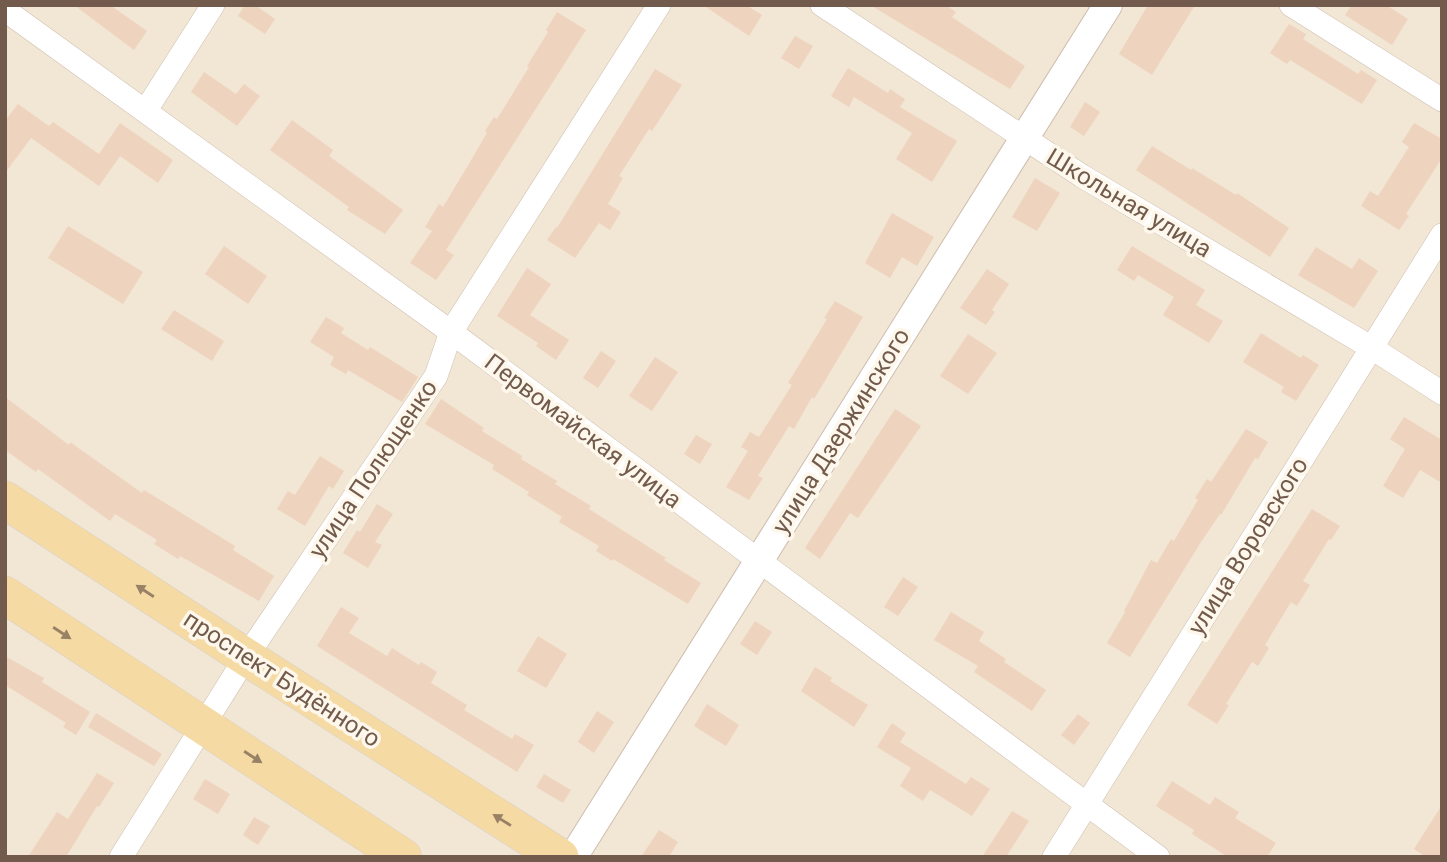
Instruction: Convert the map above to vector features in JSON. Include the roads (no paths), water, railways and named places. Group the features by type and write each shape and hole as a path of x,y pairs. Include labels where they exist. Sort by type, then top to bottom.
{"main road":[{"name":"проспект Будённого","path":"5,500 559,857"},
{"path":"5,595 403,857"}],"street":[{"path":"146,110 213,5"},
{"name":"улица Полющенко","path":"121,857 246,657 436,376 451,332 659,5"},
{"name":"Школьная улица","path":"822,5 1025,140 1372,348 1442,393"},
{"name":"улица Дзержинского","path":"573,857 1108,5"},
{"path":"1291,5 1442,100"},
{"name":"Первомайская улица","path":"5,9 451,332 1158,857"},
{"name":"улица Воровского","path":"1054,857 1442,235"}]}
